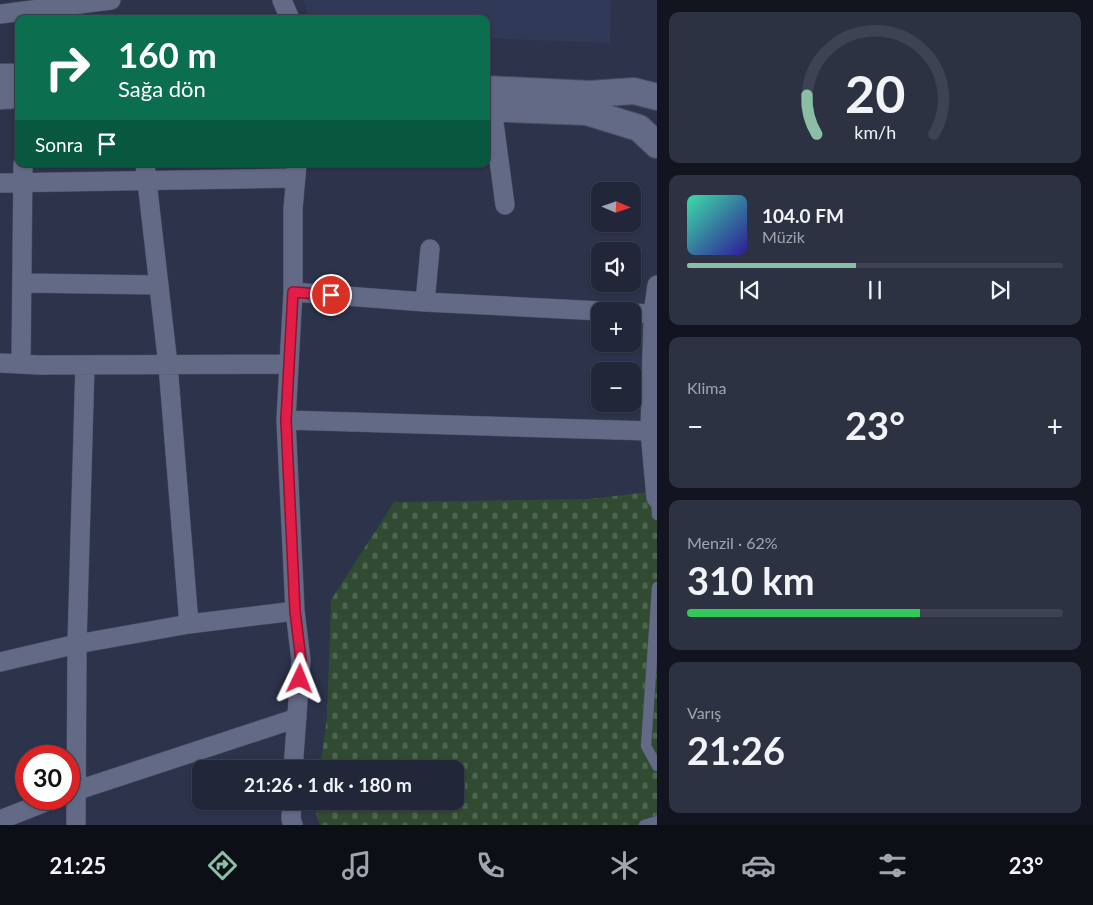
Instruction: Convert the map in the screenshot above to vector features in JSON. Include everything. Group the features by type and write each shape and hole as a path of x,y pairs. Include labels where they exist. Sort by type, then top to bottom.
{"main road":[{"path":"0,77 15,77"},
{"path":"490,102 634,91 657,97"},
{"path":"0,96 15,95"},
{"path":"490,102 587,112 639,128 657,145"}],"street":[{"path":"0,14 111,0"},
{"path":"282,0 288,15"},
{"path":"490,114 505,205"},
{"path":"21,364 23,167"},
{"path":"0,183 23,184 146,172 296,171 293,208 293,292 286,420 295,611 301,660 294,760"},
{"path":"146,172 168,365 190,624"},
{"path":"425,302 430,250"},
{"path":"22,283 159,286"},
{"path":"656,506 655,461 650,431 652,314 657,285"},
{"path":"293,292 425,302 591,310"},
{"path":"641,313 652,314"},
{"path":"0,363 85,365 289,364"},
{"path":"74,745 85,365"},
{"path":"286,420 650,431"},
{"path":"0,662 77,644 190,624 295,611"},
{"path":"80,789 297,718"},
{"path":"0,820 25,810"},
{"path":"75,810 76,825"},
{"path":"292,810 293,825"}],"lane":[{"path":"657,587 646,746 657,766"},
{"path":"644,825 657,821"}],"shaded area":[{"path":"303,0 611,0 610,43 490,38 490,15 309,15"}],"green space":[{"path":"657,491 657,825 320,825 315,810 464,810 464,760 321,760 327,718 331,600 394,502 589,499"}],"route":[{"path":"300,679 301,660 295,611 286,420 293,292 331,295"}]}
